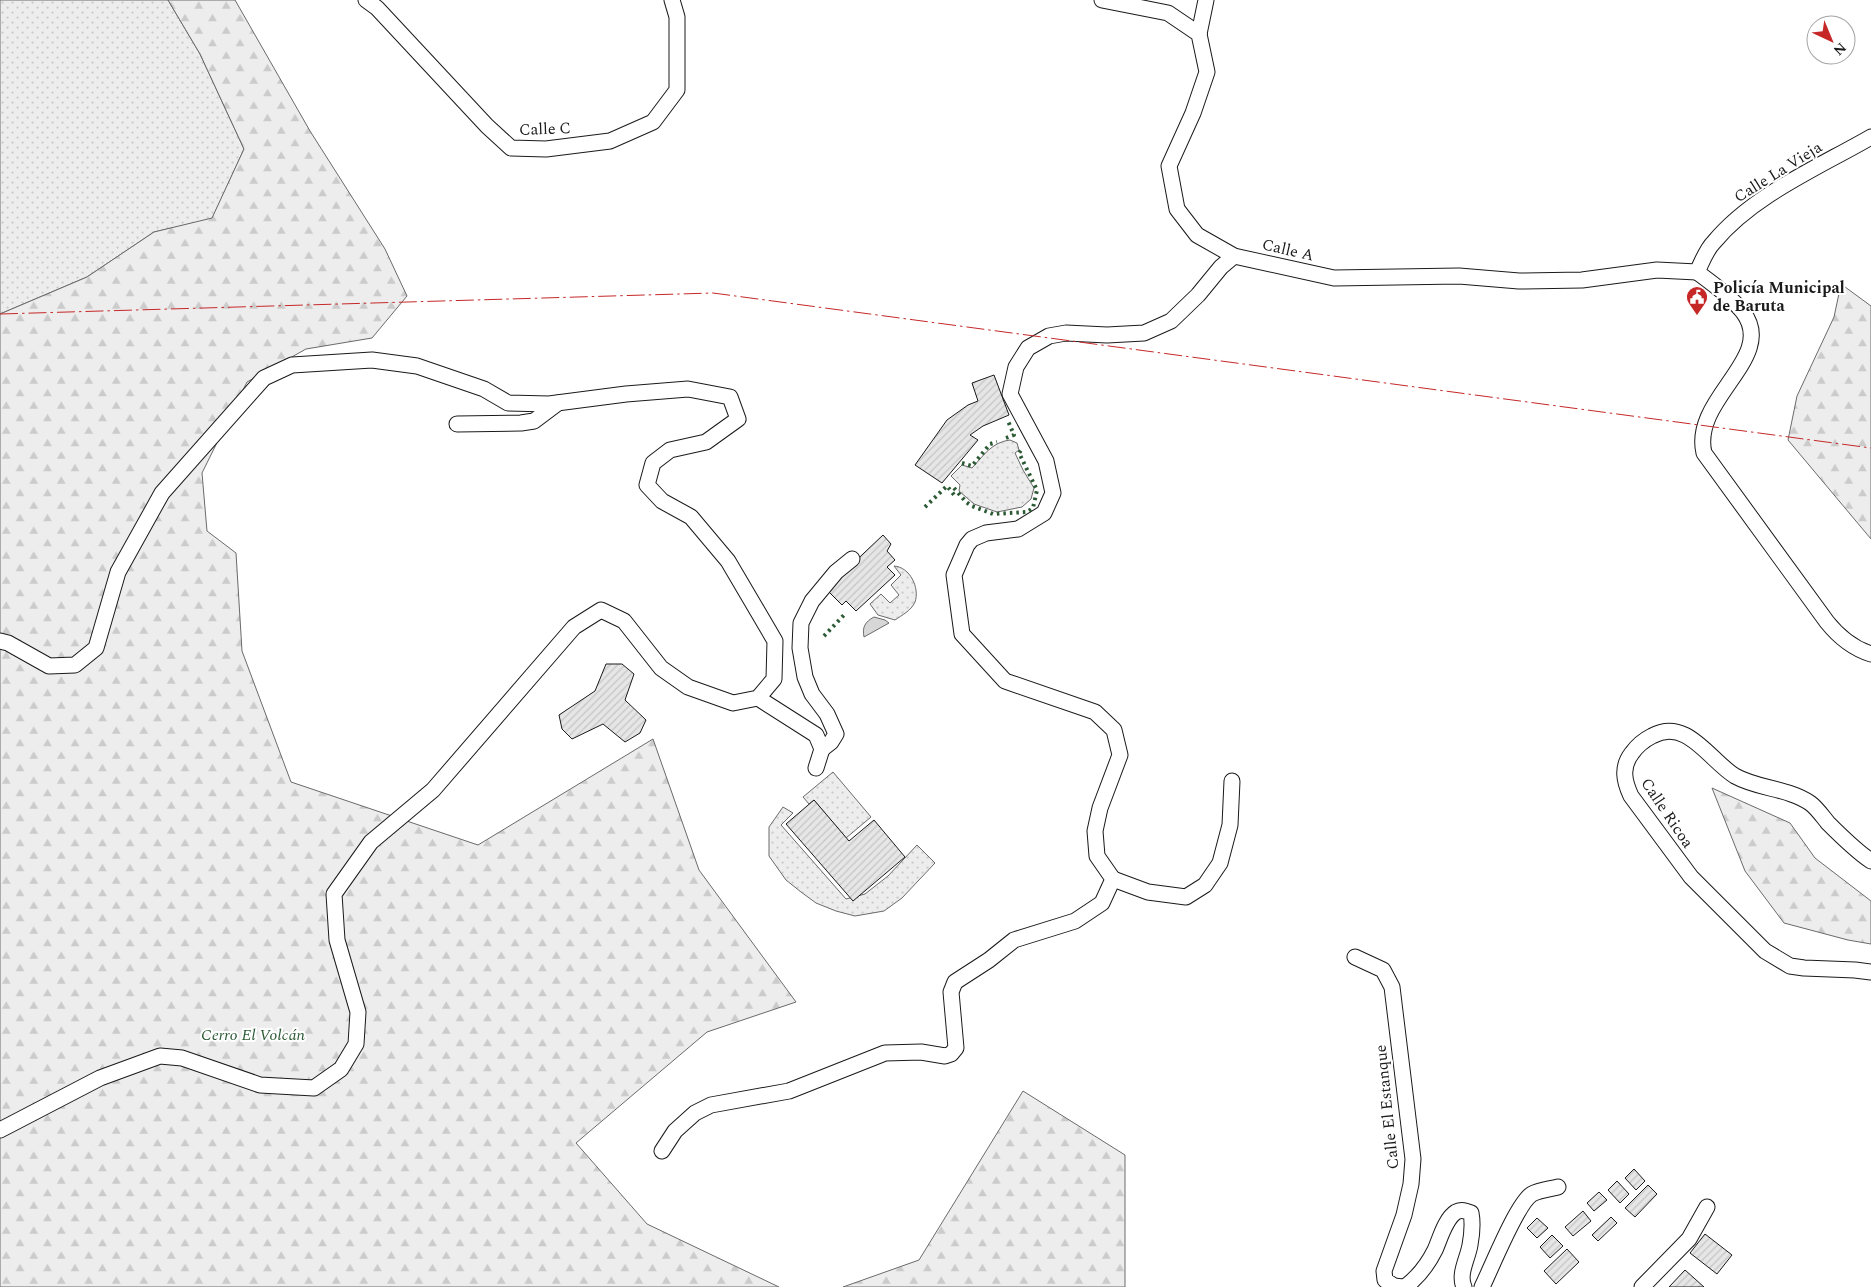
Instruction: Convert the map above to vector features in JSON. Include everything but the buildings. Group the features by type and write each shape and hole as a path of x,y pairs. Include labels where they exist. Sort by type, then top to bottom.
{"street":[{"name":"Calle C","path":"366,0 377,8 486,126 511,148 546,149 610,141 653,122 677,90 678,17 672,0"},
{"path":"1102,0 1168,13 1199,34 1206,0"},
{"name":"Calle A","path":"1199,34 1207,72 1193,113 1170,166 1177,209 1196,236 1234,256 1334,278 1459,276 1519,281 1582,280 1657,270 1697,272"},
{"name":"Calle La Vieja","path":"1697,272 1712,243 1735,219 1767,196 1803,174 1871,137"},
{"path":"1232,781 1230,825 1220,863 1205,885 1186,897 1148,892 1113,879 1097,856 1094,831 1100,808 1120,755 1114,730 1094,712 1005,681 962,634 954,576 967,545 972,539 986,533 1018,529 1044,513 1053,492 1046,461 1010,394 1016,367 1028,348 1049,336 1066,333 1107,336 1144,333 1171,321 1198,295 1221,267 1234,256"},
{"path":"1697,272 1732,299 1744,314 1752,332 1750,351 1710,412 1701,440 1704,453 1826,622 1846,642 1859,650 1871,654"},
{"path":"0,641 8,643 49,666 75,665 96,648 118,572 162,493 264,378 292,365 372,360 417,366 484,389 508,403 558,403 626,394 688,389 730,397 738,420 706,442 670,450 652,463 647,486 662,501 692,517 716,546 728,561 775,641 774,679 758,698 733,703 688,688 661,668 624,621 601,610 574,627 433,790 371,842 334,894 337,940 358,1012 356,1044 341,1069 314,1088 260,1086 182,1058 160,1056 100,1078 0,1130"},
{"path":"457,424 534,421 558,403"},
{"path":"816,768 822,748 836,734 827,714 812,694 805,676 800,648 801,623 812,601 836,572 852,559"},
{"path":"758,698 816,735 822,748"},
{"name":"Calle Ricoa","path":"1871,861 1810,803 1787,793 1737,777 1726,770 1682,732 1671,730 1659,732 1638,745 1625,764 1624,775 1626,785 1632,796 1690,877 1765,951 1790,966 1871,972"},
{"path":"662,1151 675,1131 695,1113 711,1105 789,1091 885,1053 921,1052 945,1056 951,1054 956,1048 951,992 955,982 989,960 1014,940 1075,921 1102,903 1113,879"},
{"name":"Calle El Estanque","path":"1355,957 1383,970 1392,987 1413,1159 1404,1215 1384,1271 1385,1280 1394,1286 1404,1287 1413,1281 1433,1253 1449,1220 1456,1212 1462,1210 1471,1213 1473,1222 1470,1246 1461,1281 1464,1287"},
{"path":"1482,1287 1519,1210 1531,1195 1558,1186"},
{"path":"1642,1287 1689,1239 1707,1207"}],"green space":[{"path":"0,0 168,0 200,54 244,149 212,219 154,232 87,277 0,314"},
{"name":"Cerro El Volcán","path":"168,0 235,0 310,131 385,249 407,296 372,338 306,349 247,382 202,473 207,531 236,553 242,651 291,782 478,845 653,739 699,870 796,1002 707,1032 576,1143 647,1224 779,1287 0,1287 0,314 87,277 154,232 212,218 244,149 200,54"},
{"path":"1841,284 1871,306 1871,539 1788,440 1797,396 1834,317"},
{"path":"1010,440 1017,443 1019,450 1015,453 1034,488 1031,499 1022,507 997,512 974,504 959,491 960,485 951,476 962,465 972,468 993,447"},
{"path":"894,566 900,567 909,574 916,591 915,602 911,608 895,620 878,615 870,604 881,594 890,603 899,595 891,585 901,575"},
{"path":"833,772 871,817 846,838 814,800 809,804 803,797"},
{"path":"1712,788 1790,823 1815,858 1871,901 1871,944 1848,940 1784,923 1745,871"},
{"path":"783,807 793,813 781,825 846,899 865,894 888,876 917,845 935,863 902,898 884,911 855,916 836,911 816,903 786,880 769,856 769,827"},
{"path":"1023,1091 1125,1155 1125,1287 843,1287 919,1260"}],"shaded area":[{"path":"874,617 889,623 864,637 863,630 865,625"}],"hedge":[{"path":"1006,438 1014,435 1008,421"},
{"path":"962,463 972,466 990,444 997,442"},
{"path":"954,488 966,502 993,514 1027,512 1033,508 1037,490 1019,453 1022,449"},
{"path":"925,507 947,486 955,496"},
{"path":"824,636 845,614"}],"power":[{"path":"0,314 713,293 1871,448"}],"place":[{"name":"Policía Municipal de Baruta","path":"1697,316"}]}
